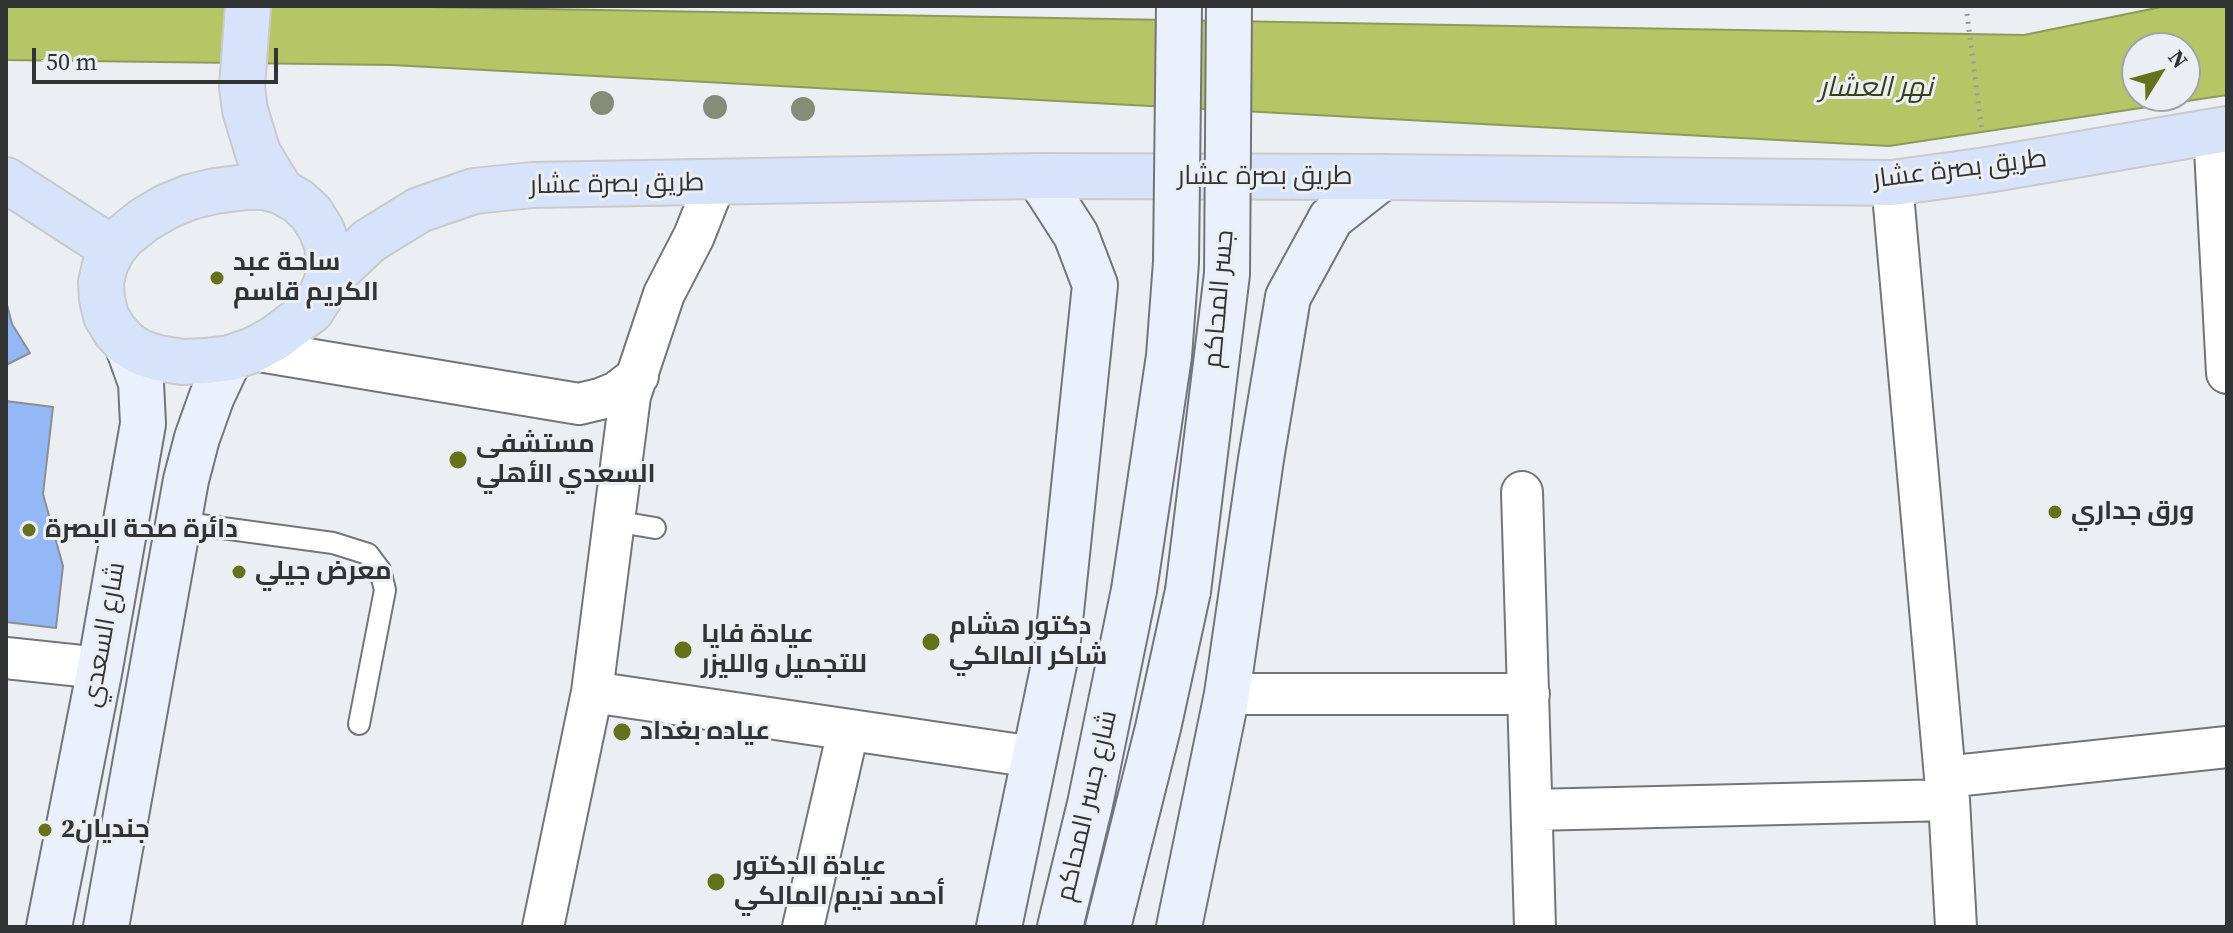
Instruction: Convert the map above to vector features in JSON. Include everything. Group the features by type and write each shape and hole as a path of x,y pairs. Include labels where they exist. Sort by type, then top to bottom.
{"main road":[{"path":"248,6 242,87 245,110 258,153 282,192"},
{"name":"جسر المحاكم","path":"1134,590 1171,340 1176,262 1179,6"},
{"name":"جسر المحاكم","path":"1108,927 1158,728 1188,591 1227,274 1229,6"},
{"name":"طريق بصرة عشار","path":"327,281 369,241 419,210 474,191 532,185 1038,176 1892,183 2220,130"},
{"path":"999,927 1057,650 1095,285 1076,235 1038,176"},
{"path":"1179,927 1227,694 1288,297 1331,218 1383,177"},
{"path":"6,180 113,249"},
{"path":"246,187 265,187 282,192 311,213 327,245 327,281 311,311 275,338 242,354 182,362 142,353 127,344 115,331 106,316 101,282 113,249 124,236 166,207 190,197 246,187"},
{"name":"شارع السعدي","path":"49,927 100,668 143,424 141,383 127,344"},
{"name":"شارع السعدي","path":"106,927 186,480 212,396 242,354"},
{"name":"شارع جسر المحاكم","path":"1060,927 1090,804 1134,590"}],"street":[{"path":"2220,130 2227,373"},
{"path":"543,927 592,692 630,396 664,294 694,236 715,183"},
{"path":"1892,183 1947,788 1956,927"},
{"path":"242,354 579,404 617,392 638,376"},
{"path":"547,400 568,411 601,443 612,463 616,503"},
{"path":"1522,492 1535,927"},
{"path":"6,658 100,668"},
{"path":"592,692 1034,757"},
{"path":"1227,694 1529,694"},
{"path":"803,927 848,731"},
{"path":"1532,810 1947,788 2227,747"}],"lane":[{"path":"616,503 655,528"},
{"path":"178,522 333,543 368,554 380,570 385,590 359,724"}],"path":[{"path":"1966,6 1982,131"}],"water":[{"name":"نهر العشار","path":"6,6 370,6 2024,35 2166,6 2227,6 2227,95 2201,99 2201,32 2121,32 2121,111 1889,146 392,65 6,60"}],"building":[{"path":"6,301 12,324 30,353 6,365"},
{"name":"دائرة صحة البصرة","path":"6,401 53,407 43,494 63,566 56,628 6,622"}],"place":[{"name":"ساحة عبد الكريم قاسم","path":"217,278"},
{"name":"مستشفى السعدي الأهلي","path":"458,460"},
{"name":"ورق جداري","path":"2055,512"},
{"name":"دائرة صحة البصرة","path":"29,530"},
{"name":"معرض جيلي","path":"239,572"},
{"name":"دكتور هشام شاكر المالكي","path":"931,642"},
{"name":"عيادة فايا للتجميل والليزر","path":"683,650"},
{"name":"عياده بغداد","path":"622,732"},
{"name":"جنديان2","path":"45,830"},
{"name":"عيادة الدكتور أحمد نديم المالكي","path":"716,882"}]}
